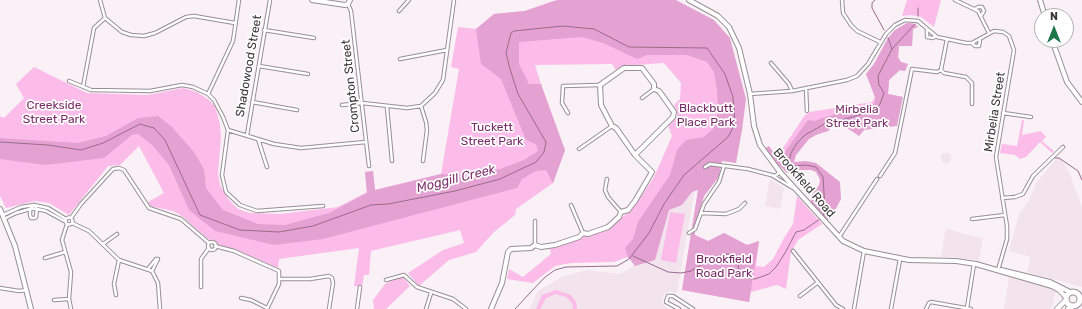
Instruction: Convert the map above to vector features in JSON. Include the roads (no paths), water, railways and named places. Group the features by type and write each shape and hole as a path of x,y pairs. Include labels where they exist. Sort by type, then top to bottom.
{"highway":[{"path":"1080,293 1081,301 1070,307 1067,296 1080,293"}],"main road":[{"path":"1058,309 1067,296"}],"street":[{"path":"100,0 106,18 122,32 137,36 155,33 186,17 194,16 235,23"},
{"path":"208,94 233,41 239,0"},
{"name":"Shadowood Street","path":"247,135 270,0"},
{"path":"312,0 345,5 349,2"},
{"path":"399,11 409,0"},
{"path":"342,105 362,104 387,108 407,108 421,106 435,93 443,80 454,0"},
{"name":"Brookfield Road","path":"689,0 718,16 729,27 739,48 750,94 754,126 760,145 780,172 821,219 839,237 850,245 864,251 916,261 956,261 998,270 1052,286 1067,296"},
{"path":"842,0 842,13 851,25 857,31 880,42"},
{"path":"956,0 975,9 982,16 989,33 972,43"},
{"name":"Crompton Street","path":"349,2 369,166"},
{"path":"975,9 982,7 984,11 982,16"},
{"path":"83,87 94,28 106,18"},
{"path":"750,94 792,91 847,80 857,76 868,64 880,42 894,25 905,20 918,20 936,36 947,39 972,43 975,46 979,46 980,39"},
{"path":"927,29 927,37 933,38 936,36"},
{"path":"264,30 314,38"},
{"name":"Mirbelia Street","path":"989,33 994,31 1003,32 1008,36 1014,50 996,157 1006,215 1007,239 998,270"},
{"path":"941,70 947,39"},
{"path":"1055,48 1065,77 1082,102"},
{"path":"400,59 447,50"},
{"path":"771,63 789,84 792,91"},
{"path":"259,66 308,74"},
{"path":"568,113 562,103 563,86 567,84 600,85 624,68 640,67 644,69 654,84 654,89"},
{"path":"839,237 895,153 911,70 916,68 937,72 941,70"},
{"path":"941,70 944,73 970,79 972,83 972,104"},
{"path":"69,81 91,90 150,91 188,85 208,94 218,107 228,130 222,176 226,192 240,205 257,210 323,206"},
{"path":"583,233 588,234 608,227 619,217 621,212 628,210 652,174 651,171 635,155 616,128 612,126 612,122 601,105 600,85"},
{"path":"806,88 807,111"},
{"path":"642,98 654,89"},
{"path":"635,155 674,116 674,112 659,91 654,89"},
{"path":"252,102 297,110"},
{"path":"421,106 426,122 423,161"},
{"path":"387,108 392,161"},
{"path":"1003,112 1031,117"},
{"path":"579,149 612,126"},
{"path":"228,130 274,144 301,148 366,142"},
{"path":"258,139 267,167"},
{"path":"1002,198 1015,197 1022,194 1033,176 1063,147"},
{"path":"705,166 710,164 773,175 796,190"},
{"path":"689,233 695,229 704,204 719,182 724,166"},
{"path":"71,309 69,299 71,272 62,240 66,221 71,218 81,204 113,169 119,168 124,170 149,208 181,219 209,243 214,243 216,246 234,251 278,271 280,279 267,309 251,300 241,298"},
{"path":"773,175 780,172"},
{"path":"607,179 605,190 608,197 621,212"},
{"path":"701,213 726,214 739,209 746,203"},
{"path":"30,209 34,205"},
{"path":"34,205 37,209"},
{"path":"3,217 21,207 34,205 48,208 66,221"},
{"path":"571,205 583,233"},
{"path":"0,209 15,246 31,309"},
{"path":"30,209 32,218 34,218 37,209"},
{"path":"3,217 30,209 37,209 46,211 89,231 119,260 152,271 158,283 160,309"},
{"path":"972,219 1006,215"},
{"path":"71,218 72,223"},
{"path":"535,221 535,245"},
{"path":"491,309 502,283 508,252 511,249 531,248 535,245 541,247 555,245 579,237 583,233"},
{"path":"103,244 117,234"},
{"path":"200,288 202,259 209,248 209,243"},
{"path":"209,248 213,249 216,246"},
{"path":"793,251 817,283 836,305 843,309"},
{"path":"854,309 864,251"},
{"path":"45,258 65,252"},
{"path":"148,269 156,258 158,259 152,271"},
{"path":"891,309 900,258"},
{"path":"116,294 114,284 119,260"},
{"path":"967,308 974,264"},
{"path":"386,280 404,274 417,287 431,293 453,299 466,309"},
{"path":"280,279 302,279 329,276 332,278 334,283 329,309"},
{"path":"800,296 817,283"},
{"path":"357,309 360,287"},
{"path":"0,288 19,291 27,290"},
{"path":"426,309 431,293"},
{"path":"679,309 666,302 668,296 673,296 694,309"},
{"path":"54,300 69,299"},
{"path":"926,309 931,302 971,309"}],"waterway":[{"path":"875,0 872,3 872,8 884,30"},
{"path":"918,8 918,16"},
{"path":"823,217 825,209 823,177 816,167 806,165 793,166 789,162 791,153 797,143 805,135 828,122 838,121 876,110 884,93 879,85 878,76 892,49 915,24"},
{"name":"Moggill Creek","path":"0,142 48,145 81,150 103,143 140,124 154,128 165,140 200,215 240,230 279,232 313,226 371,205 388,204 455,191 500,179 536,162 544,152 546,142 518,94 510,69 506,53 511,33 514,31 563,26 594,29 629,47 707,48 725,74 733,97 735,124 728,137 684,175 664,204 649,233 629,259 617,266 566,267 555,270 544,278 515,309"},
{"path":"888,38 892,49"},
{"path":"1055,158 1059,158 1078,171 1082,180"},
{"path":"633,256 668,272 681,273 691,271 716,256 727,254 736,255 740,260 738,268 747,278 755,279 769,274 776,267 796,232 804,230 820,219"}],"park label":[{"name":"Creekside Street Park","path":"54,113"},
{"name":"Blackbutt Place Park","path":"706,116"},
{"name":"Mirbelia Street Park","path":"857,117"},
{"name":"Tuckett Street Park","path":"492,135"},
{"name":"Brookfield Road Park","path":"724,267"}]}
